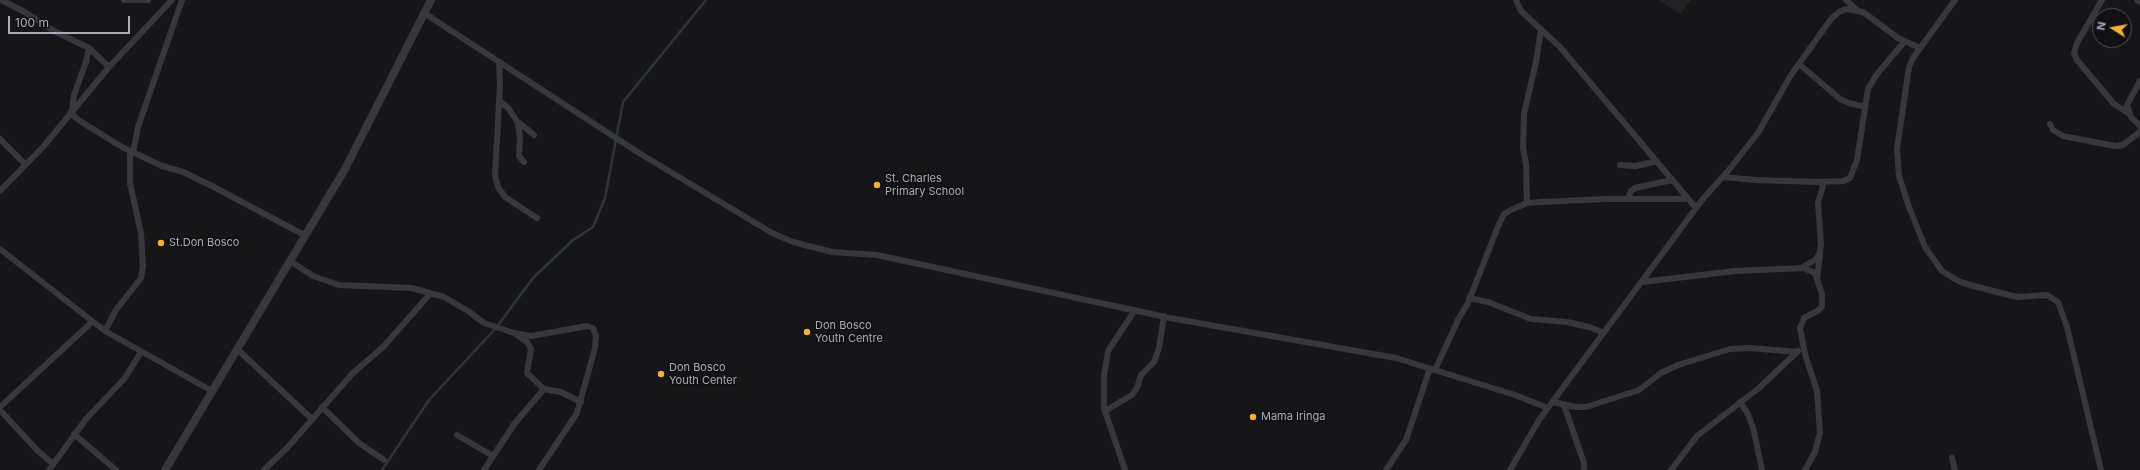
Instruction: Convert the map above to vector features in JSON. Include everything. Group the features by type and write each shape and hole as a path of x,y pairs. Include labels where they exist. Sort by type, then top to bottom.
{"street":[{"path":"1,0 23,11 54,32 89,48 109,67"},
{"path":"124,0 148,0"},
{"path":"0,191 43,147 109,67 172,0"},
{"path":"105,331 116,310 141,278 143,266 140,233 130,183 131,152 138,127 182,0"},
{"path":"165,470 345,169 431,0"},
{"path":"1516,0 1521,11 1560,47 1696,208"},
{"path":"1955,0 1913,58 1907,76 1897,150 1899,176 1925,247 1942,271 1960,282 2018,297 2048,295 2058,302 2067,327 2101,470"},
{"path":"2102,0 2077,43 2074,53 2077,60 2114,104 2130,114 2140,126"},
{"path":"1850,1 1858,11"},
{"path":"1510,470 1539,420 1696,208 1723,177 1758,132 1799,64 1831,19 1839,12 1846,9 1863,12 1881,26 1905,41 1920,48"},
{"path":"424,13 646,157 772,233 793,242 832,252 877,256 1164,316 1364,351 1433,369 1515,395 1548,408"},
{"path":"1527,203 1526,164 1523,148 1524,114 1536,62 1541,29"},
{"path":"1723,177 1755,180 1824,182 1843,181 1853,174 1868,89 1877,74 1905,41"},
{"path":"71,112 74,95 86,62 89,48"},
{"path":"499,62 499,100 494,170 498,186 505,197 537,218"},
{"path":"1799,64 1849,104 1865,107"},
{"path":"2130,114 2127,105 2140,81"},
{"path":"499,100 509,109 518,122 534,135"},
{"path":"71,112 80,121 131,152 212,186 306,236"},
{"path":"518,122 520,137 519,156 524,162"},
{"path":"2050,124 2053,130 2063,136 2115,146 2123,145 2140,132"},
{"path":"0,139 26,164"},
{"path":"1620,165 1636,166 1657,161"},
{"path":"1628,199 1631,191 1635,188 1672,180"},
{"path":"1817,278 1821,244 1818,204 1824,182"},
{"path":"1386,470 1406,440 1433,369 1486,262 1493,236 1504,214 1527,203 1688,198"},
{"path":"0,250 105,331 212,392"},
{"path":"1801,268 1815,260 1820,253"},
{"path":"290,261 313,276 339,285 412,288 453,302 484,322 514,333 531,336 587,326 593,328 596,336 595,348 581,402 573,421 539,470"},
{"path":"1642,282 1735,271 1801,268 1815,273 1822,294 1822,306 1819,310 1806,316 1801,322 1800,328 1803,345 1817,391 1820,423 1818,444 1806,470"},
{"path":"264,470 287,448 353,373 383,347 430,294"},
{"path":"1469,298 1488,302 1531,319 1567,322 1604,333"},
{"path":"1125,470 1105,411 1103,390 1108,351 1135,310"},
{"path":"1105,411 1132,395 1137,388 1141,375 1154,362 1159,348 1164,316"},
{"path":"0,407 92,322"},
{"path":"514,333 530,346 527,374 544,389 561,392 581,402"},
{"path":"1671,470 1696,436 1759,388 1803,345"},
{"path":"1553,402 1564,405 1586,407 1639,390 1661,373 1678,365 1730,349 1750,348 1796,352"},
{"path":"237,349 312,419"},
{"path":"50,470 74,434 125,378 141,352"},
{"path":"484,470 515,423 544,389"},
{"path":"1740,402 1748,414 1754,431 1762,470"},
{"path":"1564,405 1584,463 1584,470"},
{"path":"322,407 359,443 384,460"},
{"path":"0,410 37,450 53,464"},
{"path":"74,434 116,470"},
{"path":"457,435 493,456"},
{"path":"1952,458 1955,470"}],"shaded area":[{"path":"1659,0 1691,0 1680,14"}],"waterway":[{"path":"382,470 429,400 496,328 533,278 573,240 593,227 605,198 623,102 706,0"}],"place":[{"name":"St. Charles Primary School","path":"877,185"},
{"name":"St.Don Bosco","path":"161,243"},
{"name":"Don Bosco Youth Centre","path":"807,332"},
{"name":"Don Bosco Youth Center","path":"661,374"},
{"name":"Mama Iringa","path":"1253,417"}]}
